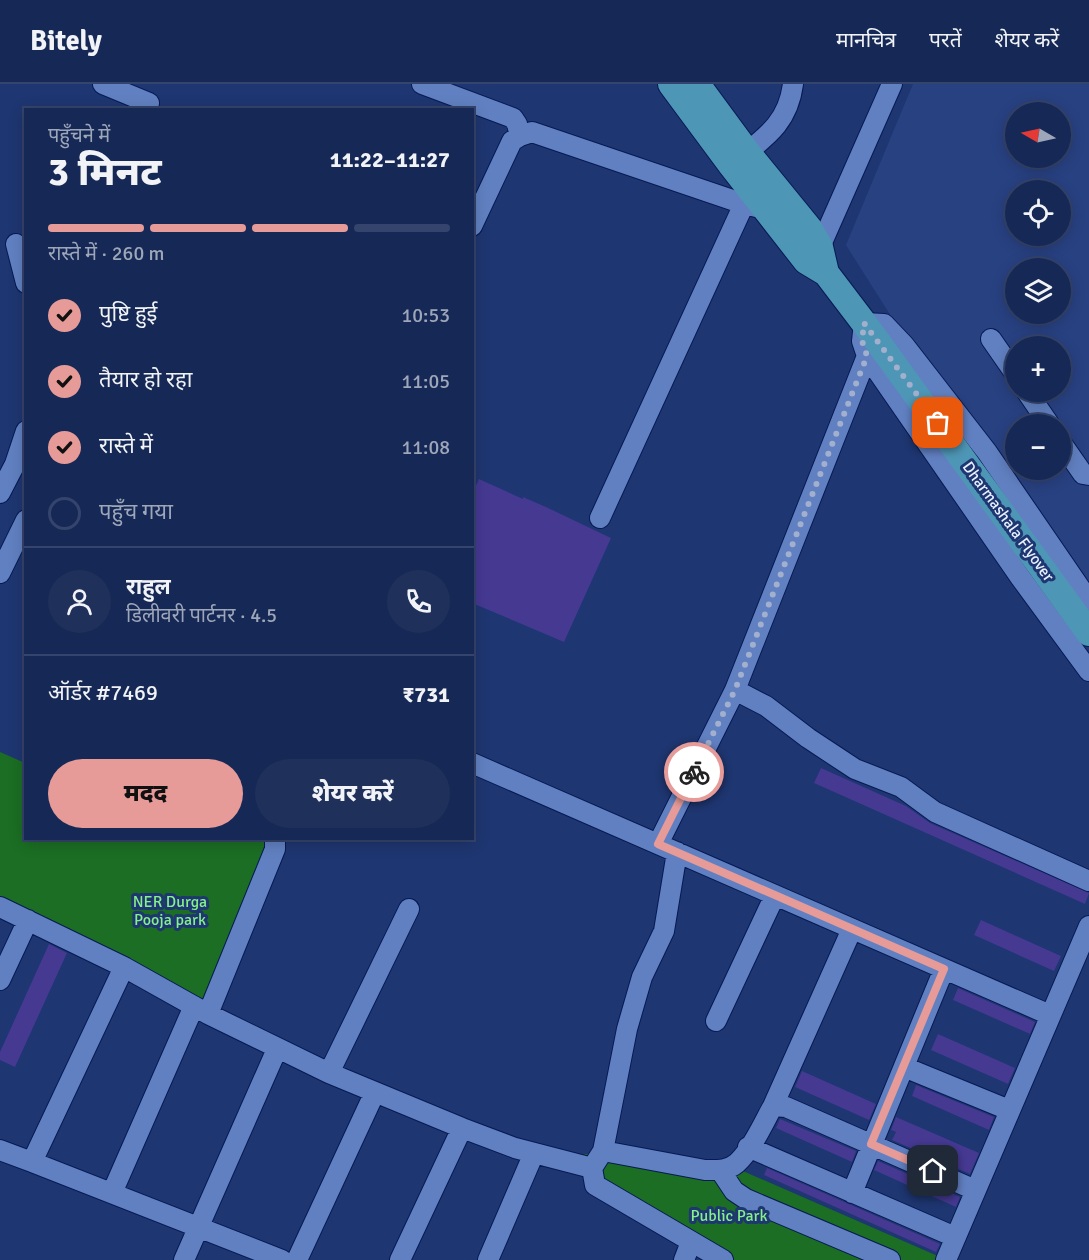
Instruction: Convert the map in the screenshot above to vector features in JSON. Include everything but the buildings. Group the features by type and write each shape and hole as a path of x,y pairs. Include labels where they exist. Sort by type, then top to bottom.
{"main road":[{"path":"671,84 739,159 809,228 817,260"},
{"path":"697,84 739,159 755,206 817,260"},
{"name":"Dharmashala Flyover","path":"817,260 864,323 875,353 1089,633"}],"street":[{"path":"103,84 149,103"},
{"path":"422,84 513,118 520,136"},
{"path":"739,159 777,126 786,114 793,84"},
{"path":"817,260 892,84"},
{"path":"474,222 512,141 532,132 755,206 600,518"},
{"path":"14,243 24,276"},
{"path":"864,323 884,324 904,345 987,452 1089,601"},
{"path":"991,339 1005,359"},
{"path":"875,353 1020,577 1089,671"},
{"path":"658,844 735,690 875,353"},
{"path":"0,493 15,464 24,437"},
{"path":"1071,457 1083,474 1089,475"},
{"path":"0,573 24,524"},
{"path":"735,690 766,706 808,738 855,769 901,787 934,812 1089,881"},
{"path":"474,764 1050,1015"},
{"path":"112,1193 201,1010 275,849 275,840"},
{"path":"677,852 664,931 642,977 627,1029 603,1151 592,1168 596,1185 688,1251 723,1260"},
{"path":"716,1021 775,895"},
{"path":"0,907 124,967 201,1010 329,1073 515,1148 592,1168"},
{"path":"329,1073 409,909"},
{"path":"0,980 28,920"},
{"path":"946,1260 1089,926"},
{"path":"603,1151 705,1170 720,1170 736,1164 772,1106 852,929"},
{"path":"32,1162 124,967"},
{"path":"852,1193 944,969"},
{"path":"184,1260 277,1049"},
{"path":"904,1067 1009,1110"},
{"path":"297,1260 375,1092"},
{"path":"772,1106 786,1107 975,1190"},
{"path":"400,1260 462,1128"},
{"path":"748,1147 955,1237"},
{"path":"0,1150 282,1260"},
{"path":"488,1260 534,1153"},
{"path":"720,1170 734,1191 746,1199 890,1260"}],"shaded area":[{"path":"913,84 1089,84 1089,629 846,245"}],"green space":[{"name":"NER Durga Pooja park","path":"0,752 24,763 24,840 273,840 204,1012 0,904"},
{"name":"Public Park","path":"600,1152 736,1168 940,1257 939,1260 705,1260 559,1158"}],"way so far":[{"path":"694,772 735,690 867,356 862,341 864,323 938,423"}],"route":[{"path":"694,772 658,844 944,969 871,1144 933,1171"}]}
